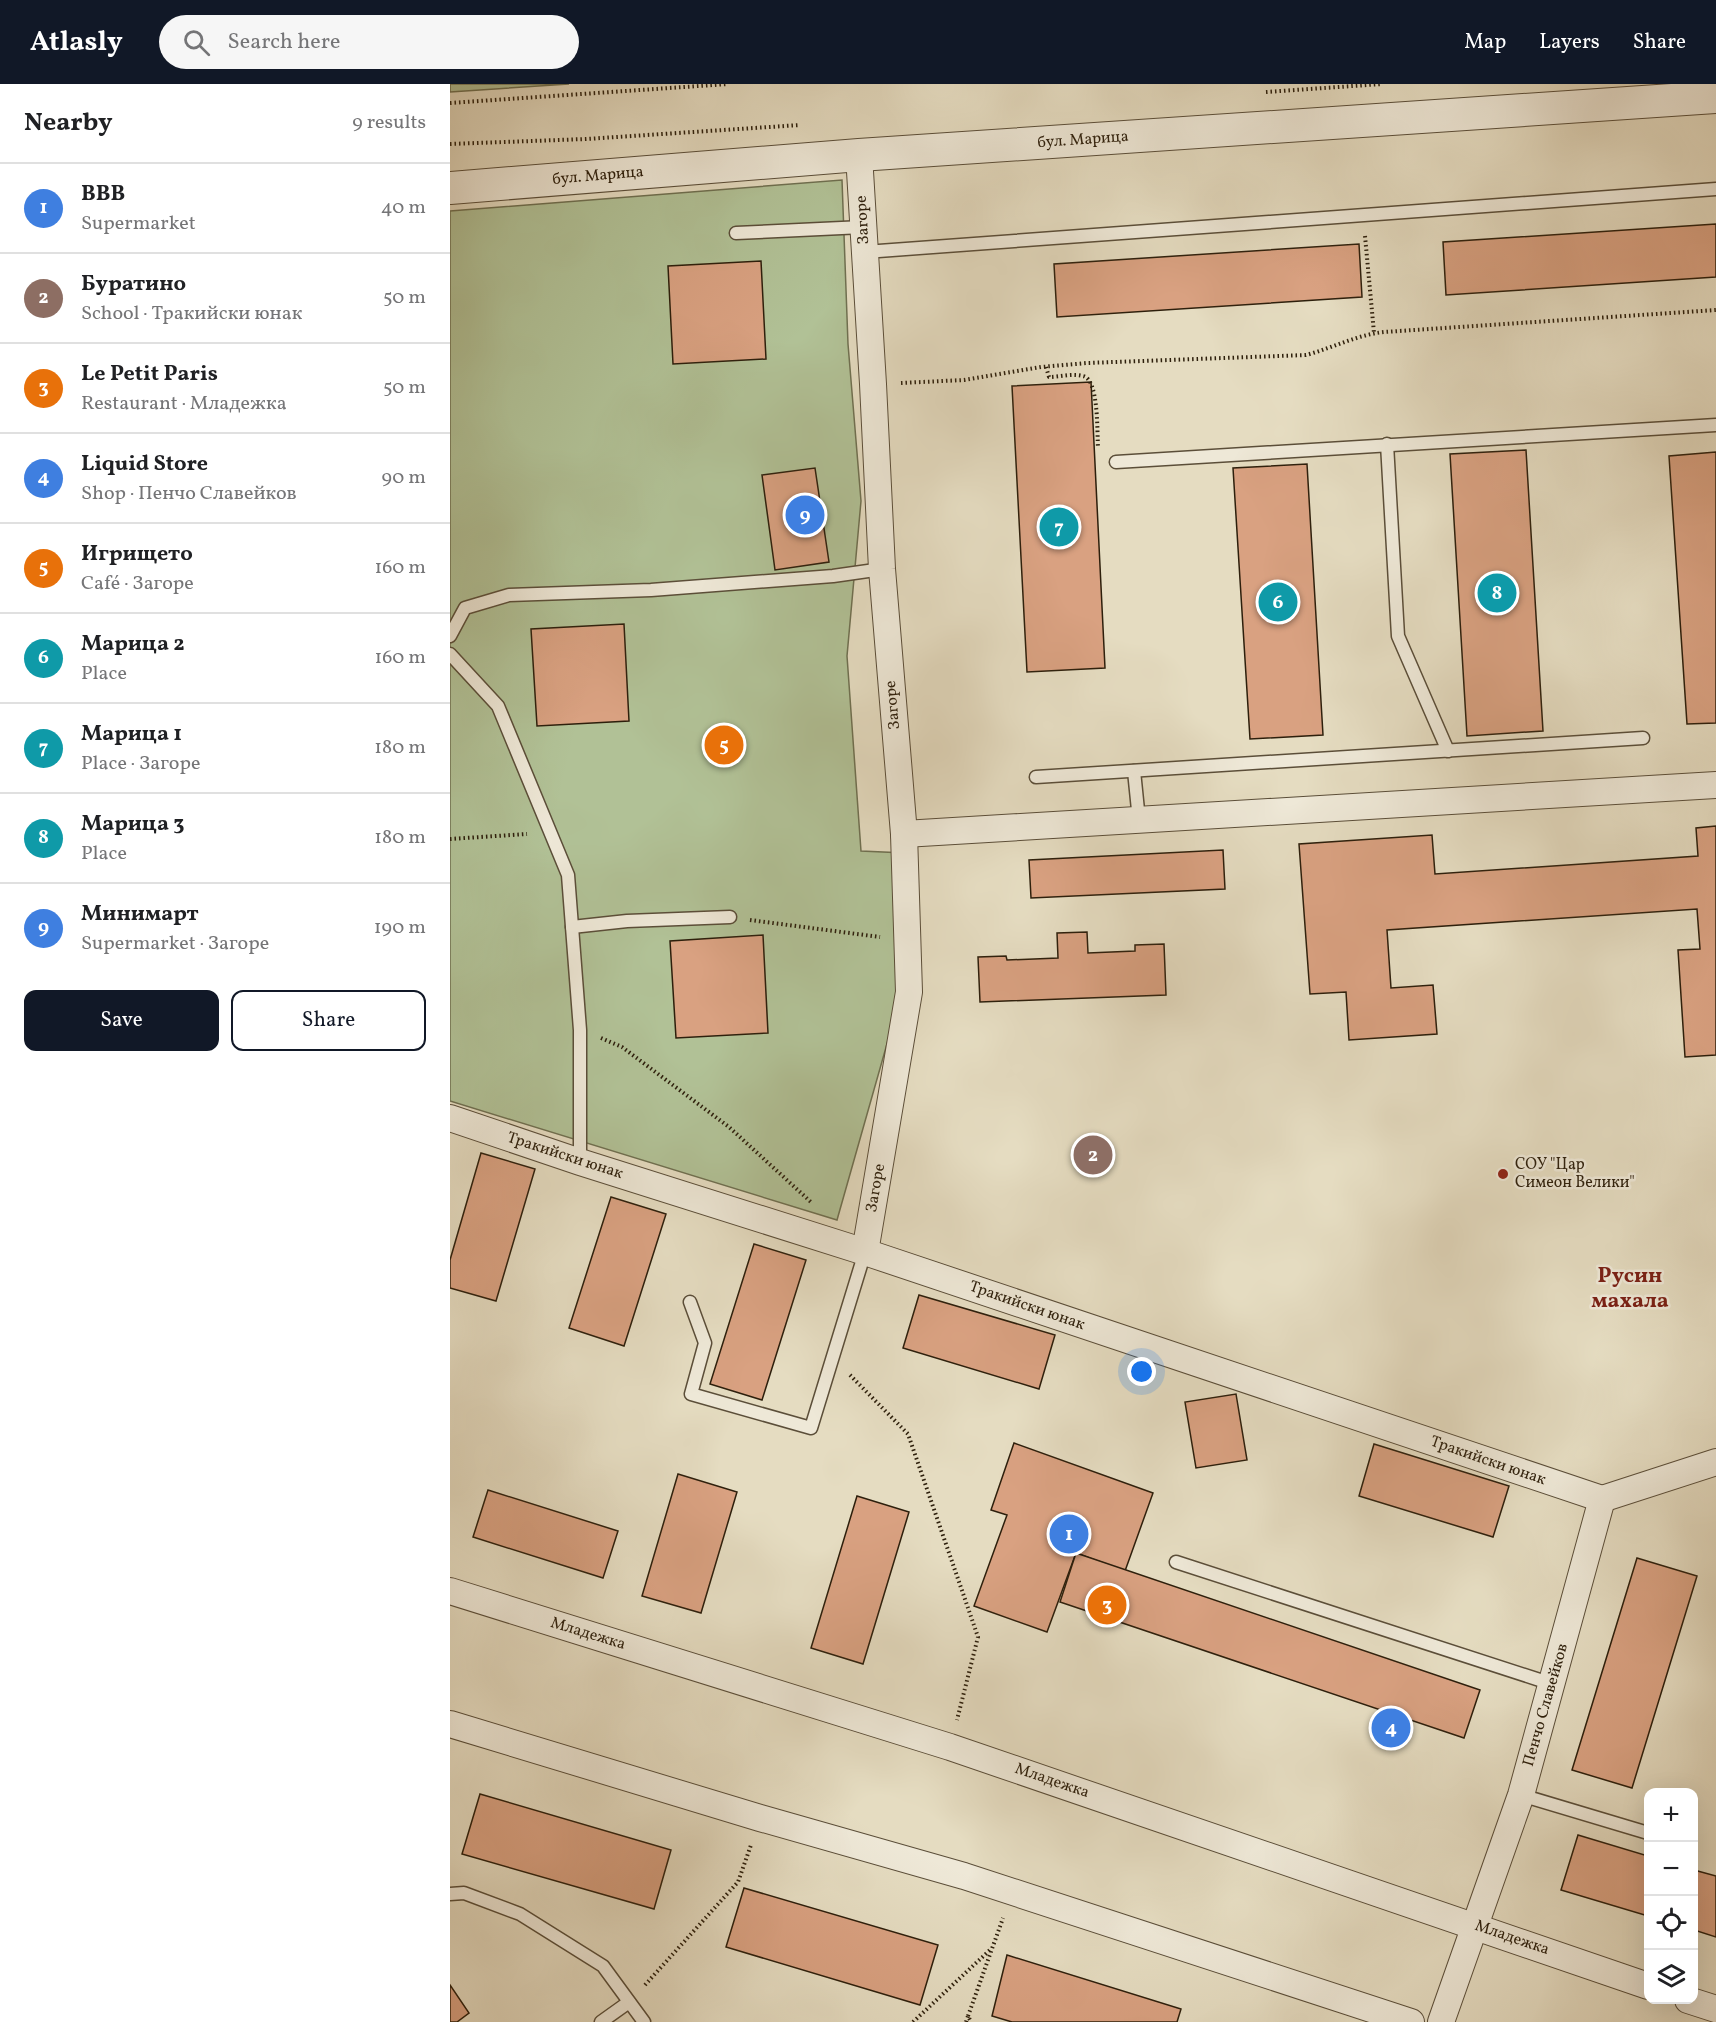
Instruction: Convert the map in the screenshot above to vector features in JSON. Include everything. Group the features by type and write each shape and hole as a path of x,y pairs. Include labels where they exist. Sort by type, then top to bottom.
{"street":[{"name":"бул. Марица","path":"450,188 859,155 1716,98"},
{"name":"Загоре","path":"859,155 882,569 904,834 909,992 865,1252"},
{"path":"904,834 1716,785"},
{"name":"Тракийски юнак","path":"450,1118 580,1162 865,1252 1602,1499"},
{"path":"1602,1499 1716,1462"},
{"name":"Пенчо Славейков","path":"1442,2022 1521,1795 1602,1499"},
{"name":"Младежка","path":"450,1592 950,1747 1644,1985"},
{"path":"450,1724 760,1818 964,1876 1411,2022"},
{"path":"1698,2003 1716,2009"}],"lane":[{"path":"865,252 1716,189"},
{"path":"736,233 863,227"},
{"path":"1116,462 1716,425"},
{"path":"1388,444 1398,636 1448,751"},
{"path":"450,636 465,608 509,596 662,589 833,576 882,569"},
{"path":"450,654 498,706 568,875 580,1030 580,1162"},
{"path":"1036,777 1643,738"},
{"path":"1134,771 1139,820"},
{"path":"572,927 627,921 730,918"},
{"path":"690,1302 705,1343 691,1394 811,1428 865,1252"},
{"path":"1176,1562 1552,1684"},
{"path":"1521,1795 1644,1832"},
{"path":"450,1894 464,1893 520,1914 603,1966 644,2022"},
{"path":"601,2022 629,2002"}],"path":[{"path":"450,103 728,84"},
{"path":"1363,214 1374,333"},
{"path":"873,384 964,380 1087,363 1306,355 1329,349 1365,334 1374,333 1716,310"},
{"path":"1046,367 1049,377 1076,375 1090,379 1094,392 1099,454 1104,463 1116,462"},
{"path":"450,839 550,832"},
{"path":"730,918 908,940"},
{"path":"580,1030 622,1047 667,1080 729,1127 814,1205"},
{"path":"833,1358 908,1434 978,1636 950,1747"},
{"path":"629,2002 738,1882 760,1818"},
{"path":"966,2022 1013,1892"},
{"path":"913,2022 992,1948"},
{"path":"968,2016 971,2022"}],"green space":[{"path":"450,84 569,84 450,92"},
{"path":"842,180 848,344 861,501 847,656 861,851 905,853 900,998 837,1220 450,1101 450,211"}],"building":[{"path":"1716,224 1716,277 1446,295 1443,242"},
{"path":"1359,244 1362,297 1057,317 1054,264"},
{"path":"761,261 766,359 673,364 668,266"},
{"path":"1091,382 1105,668 1027,672 1012,386"},
{"path":"1526,450 1543,731 1467,736 1450,454"},
{"path":"1716,452 1716,723 1687,724 1669,456"},
{"path":"1307,464 1323,735 1250,739 1233,468"},
{"path":"815,468 829,562 775,570 762,475"},
{"path":"624,624 629,721 537,726 531,629"},
{"path":"1716,826 1716,1055 1685,1057 1678,950 1700,949 1697,909 1387,930 1391,988 1433,985 1437,1034 1349,1040 1346,992 1310,994 1299,844 1432,835 1435,874 1698,856 1696,828"},
{"path":"1223,850 1225,889 1031,898 1029,860"},
{"path":"1087,932 1088,953 1135,951 1135,945 1164,944 1166,995 980,1002 978,957 1006,956 1007,960 1058,958 1057,933"},
{"path":"763,935 768,1033 676,1038 670,941"},
{"path":"481,1153 535,1169 496,1301 450,1288 450,1260"},
{"path":"611,1197 666,1214 624,1346 569,1328"},
{"path":"754,1244 806,1260 762,1400 710,1384"},
{"path":"919,1295 1055,1335 1039,1389 903,1348"},
{"path":"1236,1394 1247,1460 1196,1468 1185,1402"},
{"path":"1014,1443 1153,1493 1125,1571 1076,1553 1047,1632 974,1606 1007,1515 991,1510"},
{"path":"1374,1444 1509,1486 1493,1537 1359,1496"},
{"path":"678,1474 737,1492 701,1613 642,1596"},
{"path":"488,1490 618,1531 603,1578 473,1537"},
{"path":"857,1496 909,1512 863,1664 811,1648"},
{"path":"1076,1553 1480,1690 1464,1738 1060,1602"},
{"path":"1637,1558 1697,1576 1632,1788 1572,1770"},
{"path":"480,1794 671,1850 654,1909 462,1854"},
{"path":"1578,1835 1644,1855 1644,1915 1561,1890"},
{"path":"1698,1871 1716,1876 1716,1937 1698,1931"},
{"path":"744,1888 938,1945 920,2005 726,1947"},
{"path":"1007,1955 1181,2009 1177,2022 1012,2022 992,2016"},
{"path":"450,1985 469,2013 457,2022 450,2022"}],"place":[{"name":"Минимарт","path":"805,515"},
{"name":"Марица 1","path":"1059,527"},
{"name":"Марица 3","path":"1497,593"},
{"name":"Марица 2","path":"1278,602"},
{"name":"Игрището","path":"724,745"},
{"name":"Буратино","path":"1093,1155"},
{"name":"СОУ \"Цар Симеон Велики\"","path":"1503,1174"},
{"name":"ВВВ","path":"1069,1534"},
{"name":"Le Petit Paris","path":"1107,1605"},
{"name":"Liquid Store","path":"1391,1728"}],"district":[{"name":"Русин махала","path":"1630,1288"}]}
